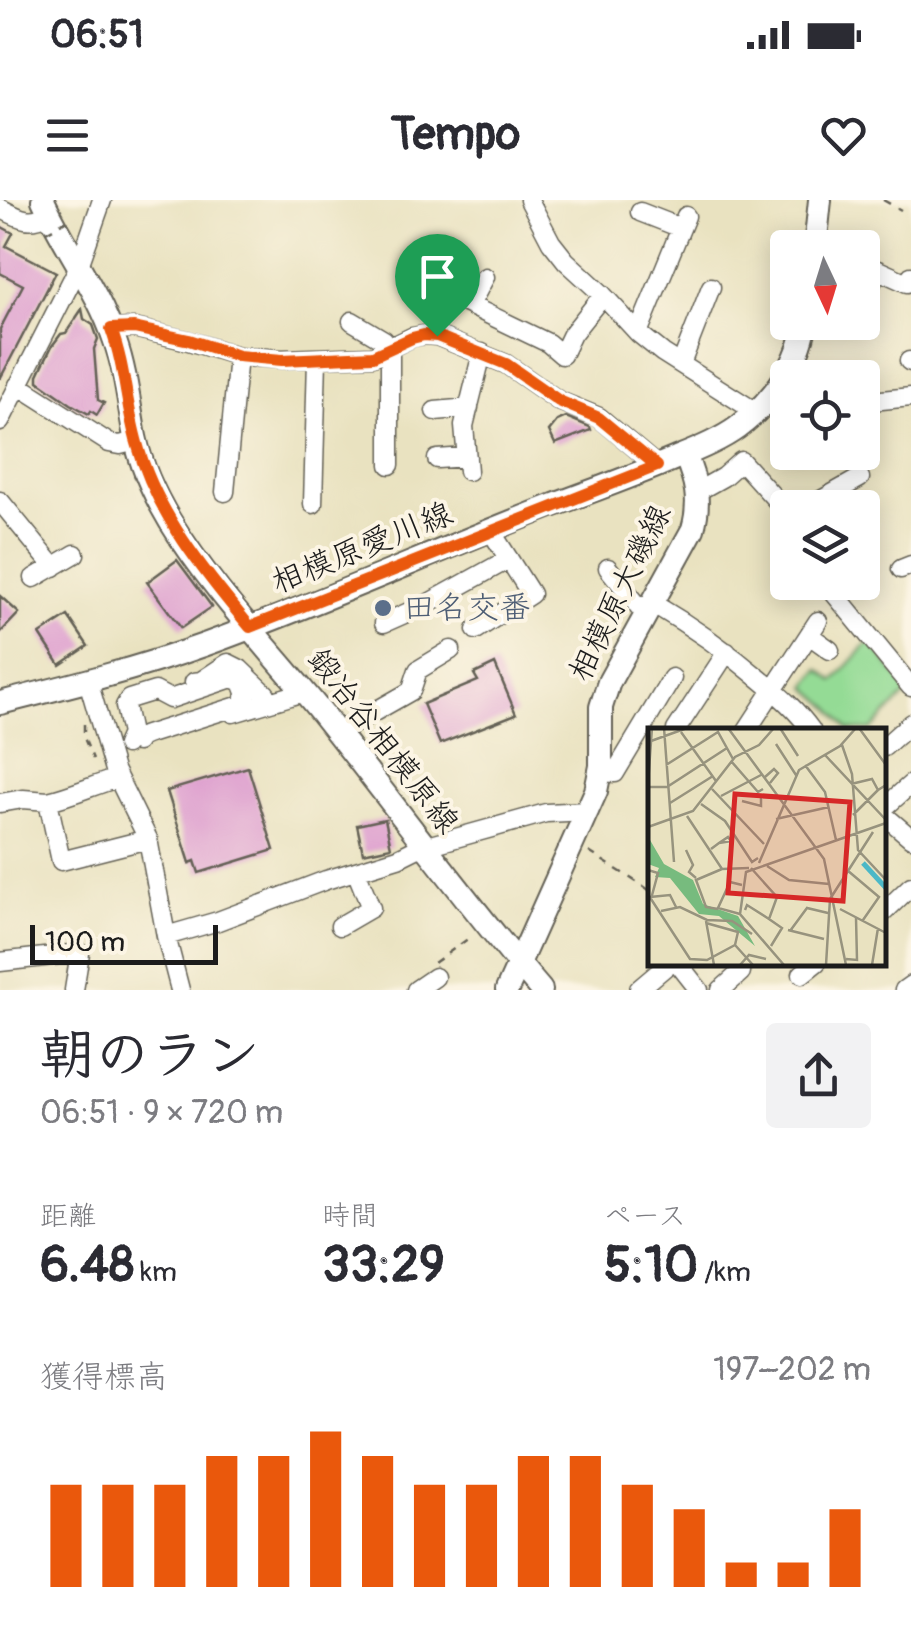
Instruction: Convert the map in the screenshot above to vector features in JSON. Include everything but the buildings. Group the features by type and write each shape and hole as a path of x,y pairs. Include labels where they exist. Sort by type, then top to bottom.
{"main road":[{"path":"817,230 820,200"},
{"name":"鍛冶谷相模原線","path":"52,216 111,329 136,441 170,521 200,564 541,990"},
{"path":"685,455 722,438 770,408"},
{"name":"相模原愛川線","path":"0,703 200,646 685,455"},
{"name":"相模原大磯線","path":"506,990 589,810 601,772 601,707 609,682 693,529 698,491 685,455"}],"street":[{"path":"0,422 79,266 102,200"},
{"path":"530,200 551,242 566,261 638,333 681,364 770,408"},
{"path":"0,208 24,221 52,216"},
{"path":"638,333 684,222 640,212"},
{"path":"880,266 910,281"},
{"path":"470,305 485,277"},
{"path":"681,364 710,286"},
{"path":"446,294 548,342 562,355 572,334 603,296"},
{"path":"352,321 390,347 390,465"},
{"path":"111,329 134,328 238,356 282,360 373,356 424,335 437,336 520,372 559,401 599,418 657,466"},
{"path":"437,459 467,464 464,426 482,354"},
{"path":"225,492 238,356"},
{"path":"313,504 317,359"},
{"path":"18,385 109,442 136,441"},
{"path":"880,400 911,397"},
{"path":"435,411 469,408"},
{"path":"698,491 742,461 770,493"},
{"path":"844,490 860,478"},
{"path":"0,502 54,567"},
{"path":"476,630 531,594 491,532"},
{"path":"34,578 75,554"},
{"path":"384,623 432,608 509,559"},
{"path":"608,568 640,608 680,619 728,652 796,710 809,728"},
{"path":"841,600 911,687"},
{"path":"748,728 814,628 830,650"},
{"path":"337,733 411,691 409,677 451,650"},
{"path":"662,722 697,708 728,652"},
{"path":"0,802 48,801 118,778 136,737 131,708 134,704 201,682 228,663 244,673 251,704"},
{"path":"166,694 170,699 232,678 242,682 251,704"},
{"path":"662,722 672,678"},
{"path":"88,681 136,737 171,738 251,704"},
{"path":"136,737 304,692"},
{"path":"886,745 911,723"},
{"path":"601,772 615,773 648,737"},
{"path":"118,778 148,839 180,990"},
{"path":"886,809 911,784"},
{"path":"48,801 61,861 148,839"},
{"path":"166,936 218,921 544,803 589,810"},
{"path":"886,813 911,838"},
{"path":"349,926 371,908 356,871"},
{"path":"887,913 911,886"},
{"path":"0,962 80,953 74,990"},
{"path":"639,989 670,965"},
{"path":"677,965 699,990"},
{"path":"722,990 741,972"},
{"path":"416,990 435,977"},
{"path":"904,990 911,985"}],"path":[{"path":"883,200 900,210"},
{"path":"580,846 648,889"},
{"path":"435,977 437,972 432,964 480,930"}],"green space":[{"path":"870,641 909,691 873,728 847,728 807,687 819,669 834,681"}],"place":[{"name":"田名交番","path":"383,608"}],"route":[{"path":"134,328 238,356 282,360 373,356 412,338 437,336 506,364 559,401 599,418 657,466 250,627 200,564 155,492 136,441 111,329 134,328"}]}
